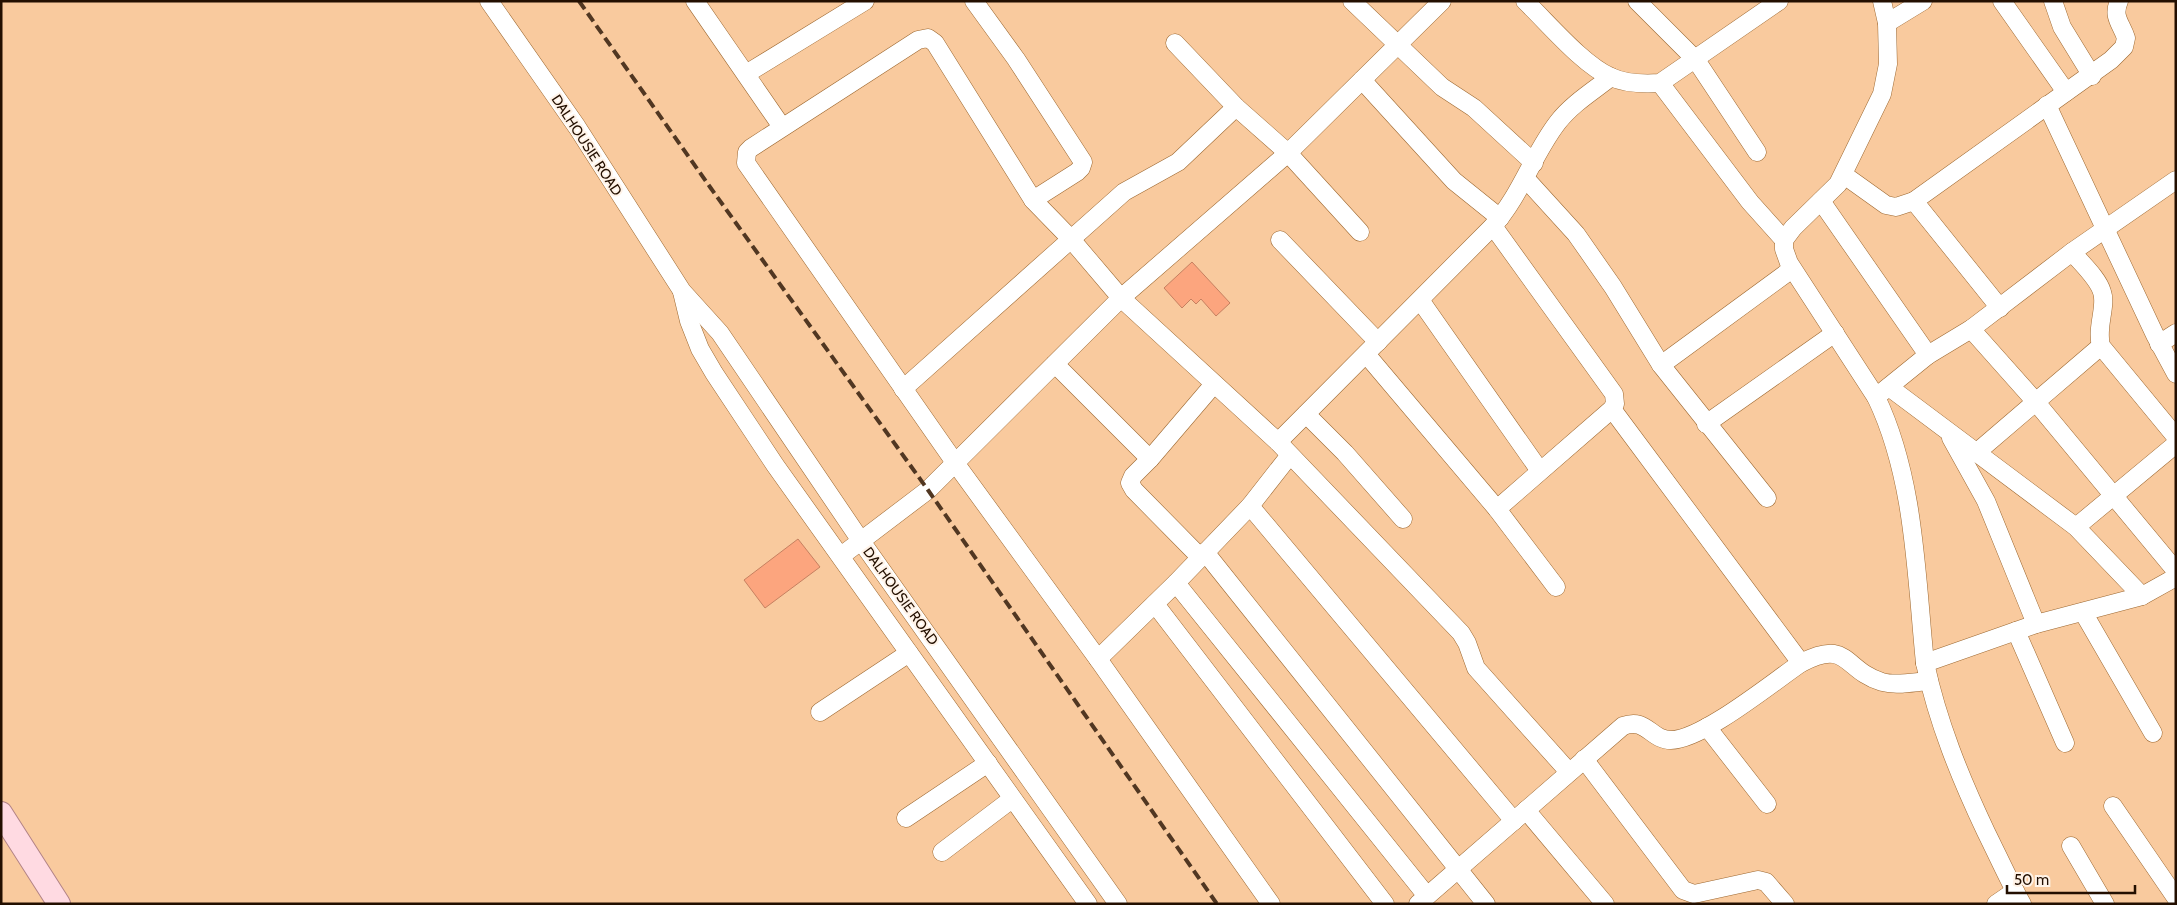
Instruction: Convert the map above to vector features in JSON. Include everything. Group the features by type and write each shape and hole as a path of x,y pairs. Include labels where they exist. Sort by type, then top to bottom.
{"main road":[{"path":"1,813 59,904"}],"street":[{"name":"DALHOUSIE ROAD","path":"488,1 577,127 682,291 720,333 861,541 1118,904"},
{"path":"695,1 782,128"},
{"path":"746,74 865,1"},
{"path":"974,1 1016,59 1083,162 1077,172 1033,200"},
{"path":"1352,1 1442,87 1474,108 1534,163"},
{"path":"841,556 928,490 1120,298 1288,152 1442,1"},
{"path":"1525,1 1590,64 1611,77 1631,82 1660,83 1779,1"},
{"path":"1637,1 1696,60 1756,152"},
{"path":"1882,1 1887,23 1888,64 1884,87 1838,184 1793,228 1784,240 1784,249 1792,269 1835,333 1882,392 1946,430 2076,528 2142,596"},
{"path":"1887,23 1923,1"},
{"path":"2002,1 2066,92"},
{"path":"2053,1 2062,27 2092,76"},
{"path":"1844,174 1886,205 1896,207 1914,201 2047,105 2092,76 2124,47 2126,38 2116,19 2115,11 2119,1"},
{"path":"1271,904 1098,659 956,464 746,163 747,152 918,40 928,38 935,42 1033,200 1070,238 1120,298 1284,449 1461,633 1467,643 1476,668 1569,772"},
{"path":"1175,43 1236,106 1288,152 1360,232"},
{"path":"1098,659 1176,583 1250,506 1306,414 1497,222 1526,179 1558,122 1582,99 1611,77"},
{"path":"1362,80 1454,181 1497,222 1614,394 1615,404 1612,408 1497,509"},
{"path":"1660,83 1750,202 1784,240"},
{"path":"2047,105 2106,227 2159,344 2176,374"},
{"path":"903,389 1070,238 1124,192 1178,162 1236,106"},
{"path":"1526,179 1576,234 1613,287 1661,365 1706,424 1767,498"},
{"path":"1882,392 1928,355 1972,329 2106,227 2176,180"},
{"path":"1821,201 1928,355"},
{"path":"1914,201 2000,308"},
{"path":"1280,240 1372,348 1556,587"},
{"path":"2072,252 2098,283 2103,293 2098,335 2101,346 2176,436"},
{"path":"1661,365 1792,269"},
{"name":"DALHOUSIE ROAD","path":"682,291 689,321 700,350 775,465 1088,904"},
{"path":"1420,300 1540,471"},
{"path":"1972,329 2035,401 2176,572"},
{"path":"1706,424 1835,333"},
{"path":"2159,344 2176,333"},
{"path":"1976,452 2101,346"},
{"path":"1055,364 1150,459"},
{"path":"1214,384 1150,459 1133,476 1130,483 1132,487 1203,555 1486,904"},
{"path":"1882,392 1910,514 1925,664 1929,682 1947,743 1960,776 2018,897 1996,904"},
{"path":"1612,408 1801,663"},
{"path":"1306,414 1345,453 1403,518"},
{"path":"1946,430 1986,501 2036,624"},
{"path":"2076,528 2176,444"},
{"path":"1250,506 1520,815 1605,904"},
{"path":"1925,664 2036,624 2142,596 2176,577"},
{"path":"1176,583 1423,900 1612,734 1631,723 1642,725 1660,738 1672,740 1696,734 1801,663 1820,653 1832,652 1879,681 1890,684 1929,682"},
{"path":"1154,604 1385,904"},
{"path":"2083,612 2153,733"},
{"path":"2016,631 2065,743"},
{"path":"820,712 909,653"},
{"path":"1707,727 1767,804"},
{"path":"1584,759 1682,890 1694,894 1758,880 1766,882 1785,904"},
{"path":"906,818 988,763"},
{"path":"942,852 1012,799"},
{"path":"2113,806 2176,898"},
{"path":"2071,846 2105,904"}],"building":[{"path":"1192,262 1230,303 1216,316 1201,299 1196,304 1191,299 1182,308 1164,288"},
{"path":"798,539 820,567 765,608 744,580"}],"railway":[{"path":"579,1 928,490 1217,904"}]}
